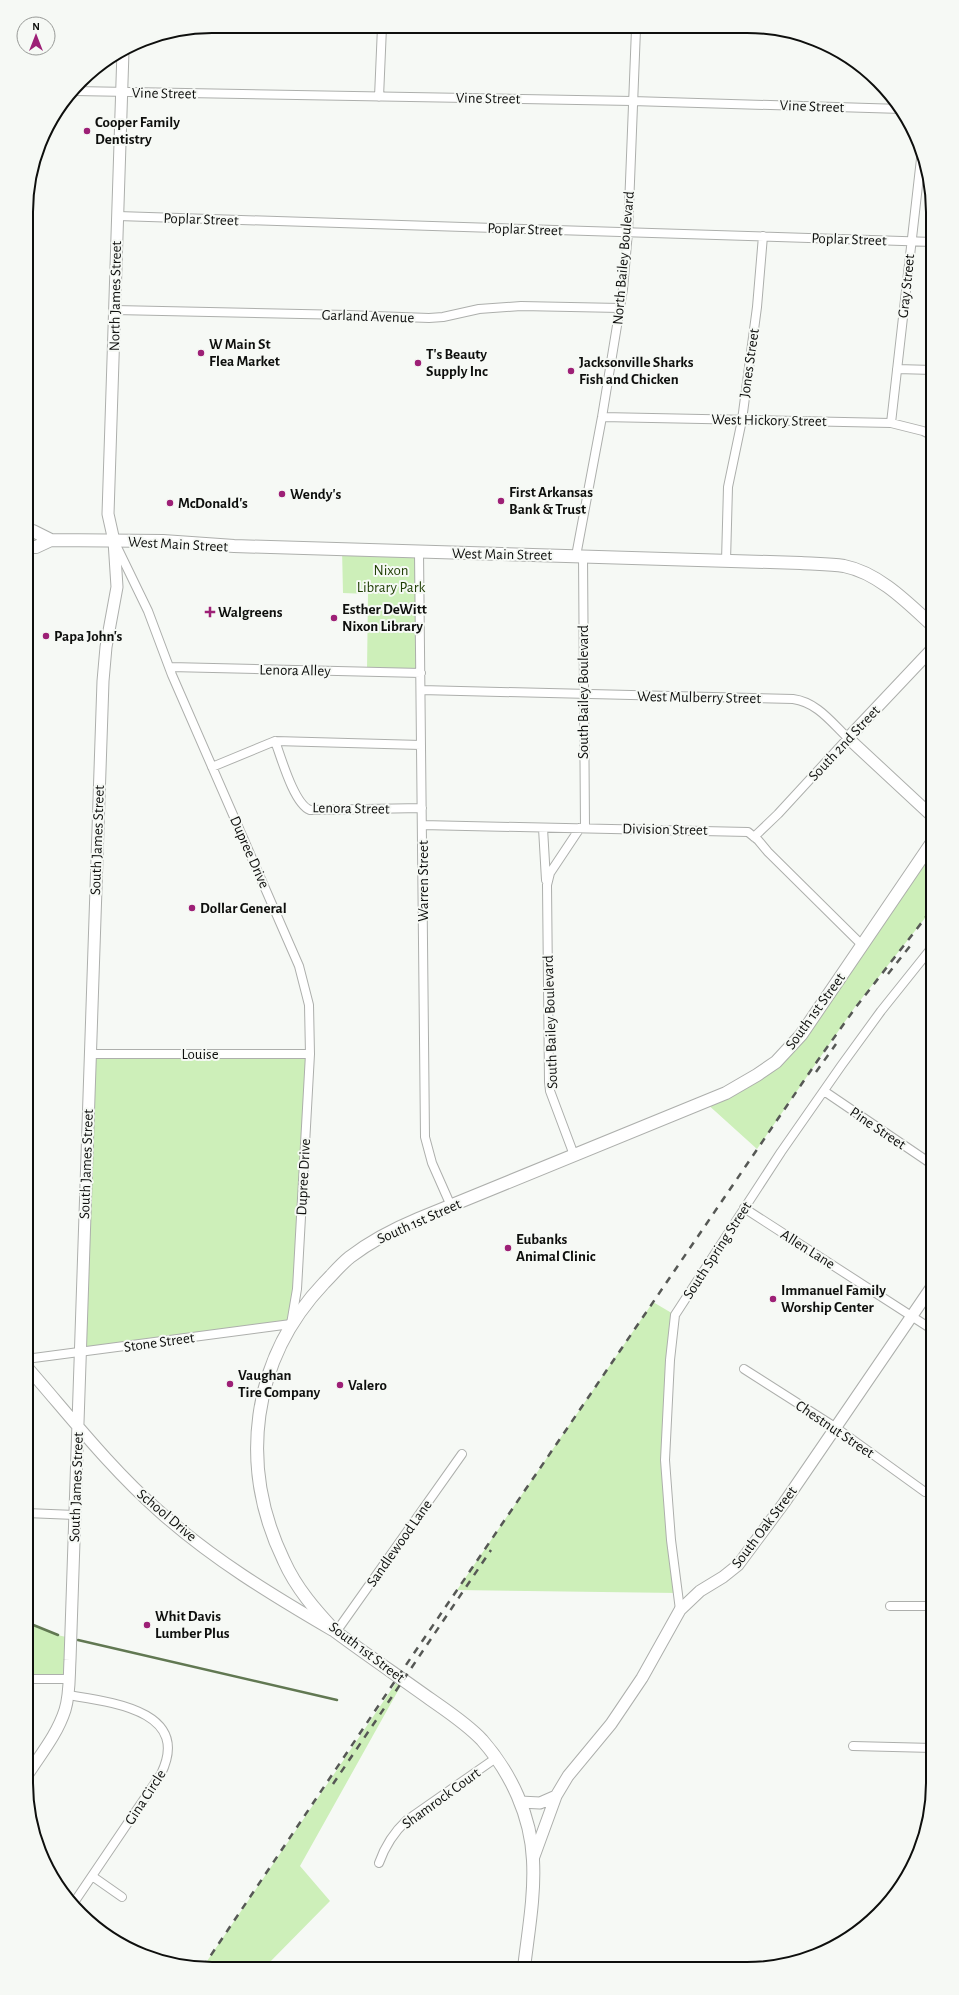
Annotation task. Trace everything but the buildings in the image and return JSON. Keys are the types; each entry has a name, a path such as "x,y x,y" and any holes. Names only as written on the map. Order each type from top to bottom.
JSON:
{"main road":[{"name":"West Main Street","path":"33,531 51,540 801,563 843,566 856,569 872,577 896,593 926,620"},
{"name":"West Main Street","path":"33,547 51,540"},
{"name":"South 1st Street","path":"525,1962 532,1903 533,1859 528,1828 520,1802 496,1758 481,1739 460,1721 336,1632 306,1596 284,1562 266,1515 261,1490 257,1448 259,1417 278,1348 291,1324 310,1298 350,1257 395,1229 719,1096 743,1084 776,1062 801,1035 926,851"}],"street":[{"path":"379,98 382,33"},
{"name":"North Bailey Boulevard","path":"580,556 620,308 628,232 636,33"},
{"name":"North James Street","path":"114,541 108,514 123,57"},
{"name":"Vine Street","path":"80,91 379,98 426,97 632,101 893,109"},
{"name":"Gray Street","path":"891,423 920,166"},
{"name":"Poplar Street","path":"118,216 926,242"},
{"name":"Jones Street","path":"726,561 728,487 742,420 756,308 763,236"},
{"name":"Garland Avenue","path":"115,310 429,318 443,317 480,309 514,307 620,308"},
{"path":"897,369 926,370"},
{"name":"West Hickory Street","path":"602,417 891,423 911,427 926,433"},
{"name":"Dupree Drive","path":"114,541 148,611 212,767 299,966 309,1005 310,1054 297,1289 291,1324"},
{"name":"South James Street","path":"33,1767 51,1740 65,1710 68,1695 102,681 106,647 117,587 114,541"},
{"name":"Warren Street","path":"419,552 425,1137 432,1163 451,1206"},
{"name":"South Bailey Boulevard","path":"546,885 550,873 582,828 583,694 580,556"},
{"name":"South 2nd Street","path":"754,836 778,814 926,655"},
{"name":"Lenora Alley","path":"170,667 421,673"},
{"name":"West Mulberry Street","path":"421,690 800,700 814,706 926,810"},
{"path":"212,767 275,741 421,745"},
{"name":"Lenora Street","path":"275,741 295,791 306,808 310,810 422,808"},
{"name":"Division Street","path":"422,824 748,832 754,836 862,945"},
{"name":"South Bailey Boulevard","path":"543,828 546,885 549,1082 550,1091 574,1155"},
{"name":"South Spring Street","path":"680,1610 671,1540 666,1460 669,1366 675,1315 744,1208 824,1091 881,1011 926,955"},
{"name":"Louise","path":"90,1054 310,1054"},
{"name":"Pine Street","path":"824,1091 926,1160"},
{"name":"Allen Lane","path":"744,1208 926,1325"},
{"name":"South Oak Street","path":"533,1859 556,1796 568,1776 610,1724 645,1675 680,1610 700,1591 723,1577 738,1565 784,1503 926,1295"},
{"name":"Stone Street","path":"33,1358 291,1324"},
{"name":"Chestnut Street","path":"744,1369 835,1427 925,1492"},
{"name":"School Drive","path":"33,1374 136,1490 168,1519 252,1581 336,1632"},
{"name":"Sandlewood Lane","path":"336,1632 462,1454"},
{"path":"33,1513 75,1515"},
{"path":"890,1606 926,1606"},
{"path":"33,1679 69,1679"},
{"name":"Gina Circle","path":"68,1695 115,1703 143,1713 159,1726 167,1740 167,1760 161,1774 76,1900"},
{"path":"853,1746 926,1748"},
{"name":"Shamrock Court","path":"379,1863 389,1840 407,1820 496,1758"},
{"path":"520,1802 540,1803 556,1796"},
{"path":"92,1876 122,1897"}],"green space":[{"name":"Nixon Library Park","path":"342,549 419,552 421,671 367,670 368,594 343,593"},
{"path":"926,851 926,917 855,1007 757,1149 705,1102 776,1062"},
{"path":"90,1054 310,1054 291,1324 79,1352"},
{"path":"653,1302 675,1315 665,1460 677,1593 457,1590"},
{"path":"33,1625 57,1635 71,1638 69,1679 33,1679"},
{"path":"400,1677 404,1680 300,1866 330,1901 270,1962 206,1962"}],"waterway":[{"path":"33,1625 58,1635"},
{"path":"78,1640 337,1700"}],"railway":[{"path":"206,1962 391,1687 818,1060 856,1007 926,917"},
{"path":"888,974 914,941"},
{"path":"816,1072 836,1044"},
{"path":"333,1784 491,1550"}],"place":[{"name":"Cooper Family Dentistry","path":"87,131"},
{"name":"W Main St Flea Market","path":"201,353"},
{"name":"T's Beauty Supply Inc","path":"418,363"},
{"name":"Jacksonville Sharks Fish and Chicken","path":"571,371"},
{"name":"Wendy's","path":"282,494"},
{"name":"First Arkansas Bank & Trust","path":"501,501"},
{"name":"McDonald's","path":"170,503"},
{"name":"Walgreens","path":"210,612"},
{"name":"Esther DeWitt Nixon Library","path":"334,618"},
{"name":"Papa John's","path":"46,636"},
{"name":"Dollar General","path":"192,908"},
{"name":"Eubanks Animal Clinic","path":"508,1248"},
{"name":"Immanuel Family Worship Center","path":"773,1299"},
{"name":"Vaughan Tire Company","path":"230,1384"},
{"name":"Valero","path":"340,1385"},
{"name":"Whit Davis Lumber Plus","path":"147,1625"}]}
